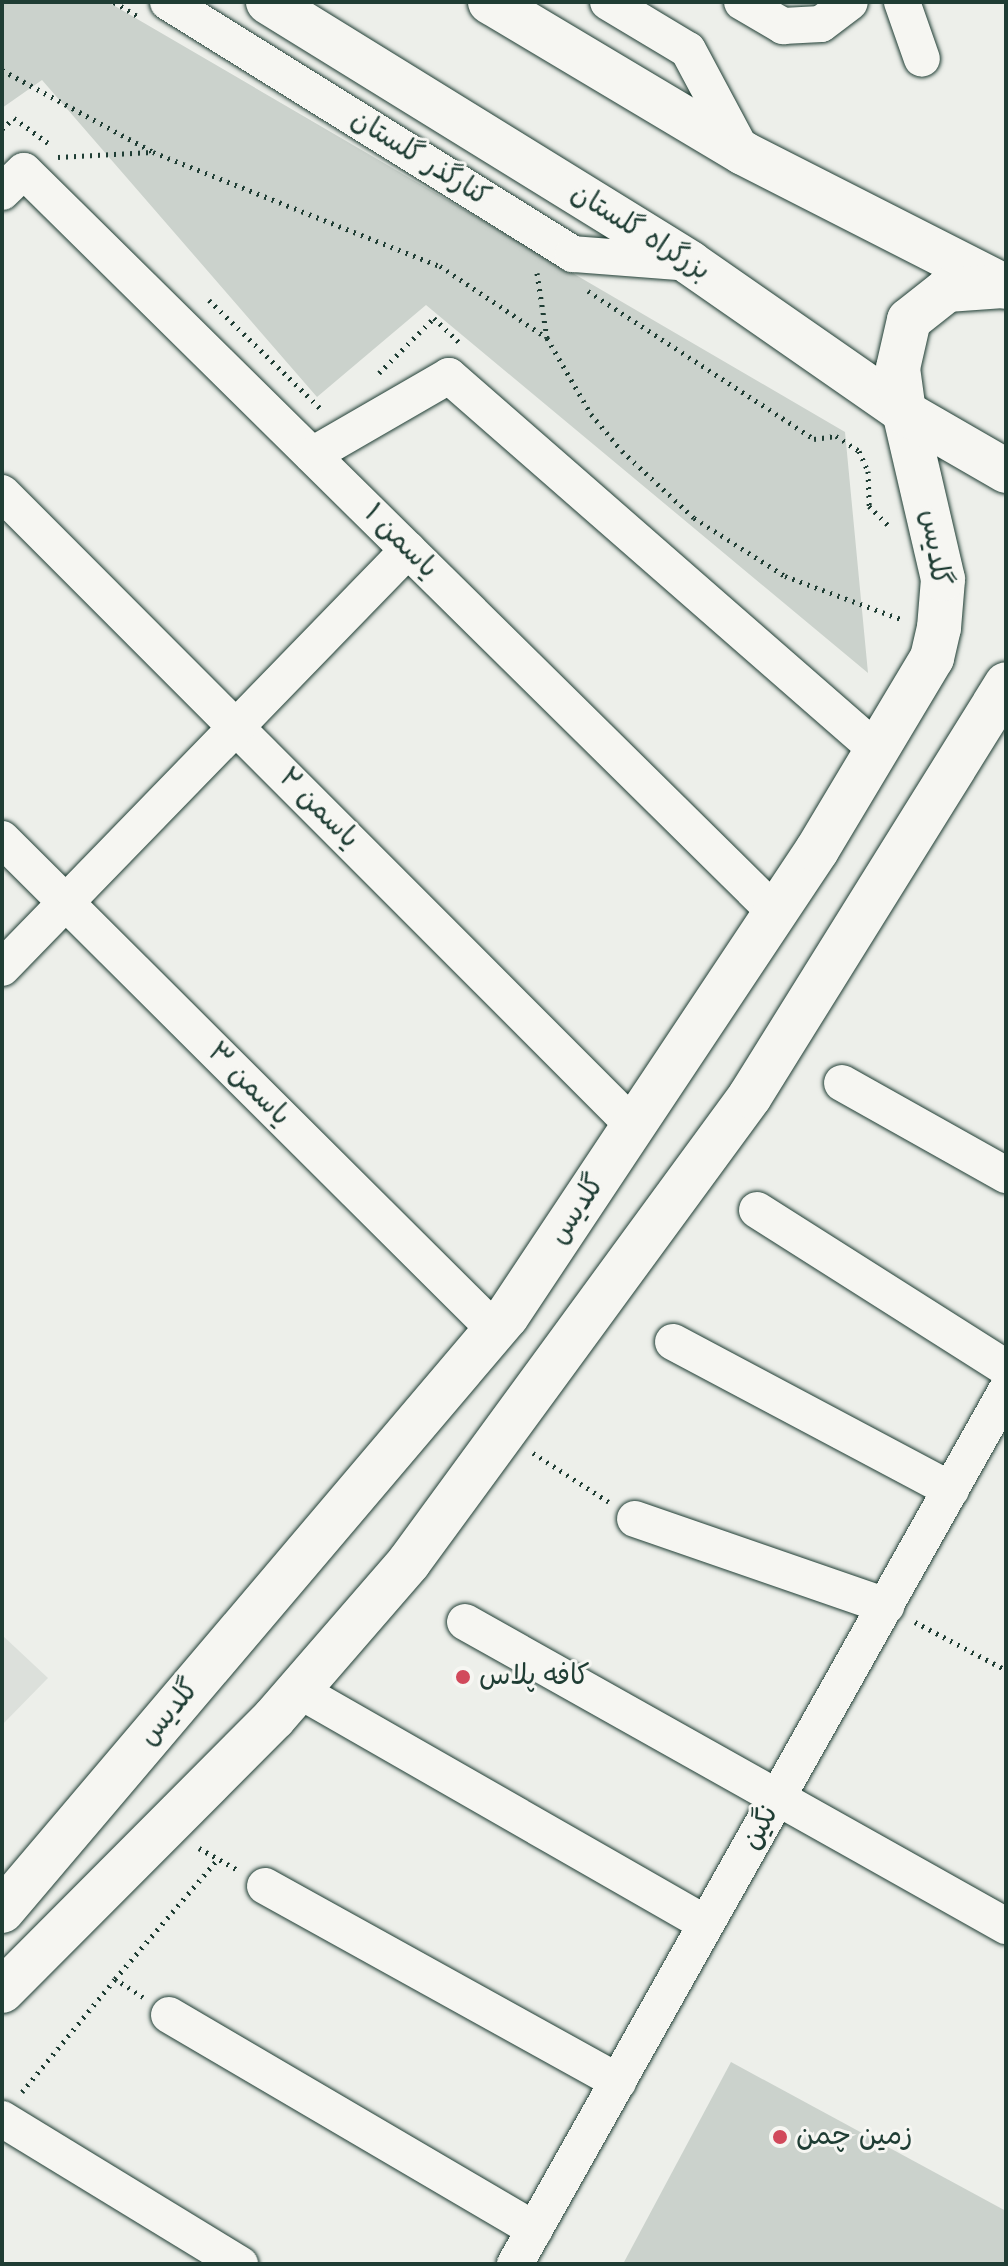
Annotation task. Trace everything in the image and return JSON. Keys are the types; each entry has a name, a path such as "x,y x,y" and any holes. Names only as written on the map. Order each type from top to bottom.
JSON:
{"main road":[{"name":"بزرگراه گلستان","path":"268,2 690,263 904,412 1006,471"},
{"path":"490,2 743,153 1005,286"},
{"name":"گلدیس","path":"2,1911 495,1330 776,913 877,750 932,658 943,579 904,412 898,368 909,320 947,290 1005,286"},
{"path":"2,1991 168,1829 298,1690 409,1562 750,1096 1006,684"}],"street":[{"name":"کنارگذر گلستان","path":"168,2 573,254 690,263"},
{"path":"608,2 688,50 743,153"},
{"path":"742,2 783,26 821,24 850,2"},
{"path":"902,2 922,59"},
{"name":"یاسمن ۱","path":"13,182 312,455 776,913"},
{"path":"312,455 449,376 877,750"},
{"name":"یاسمن ۲","path":"2,493 634,1126"},
{"path":"2,968 408,550"},
{"name":"یاسمن ۳","path":"2,839 495,1330"},
{"path":"842,1083 1006,1175"},
{"path":"757,1210 1006,1368"},
{"path":"673,1342 951,1490"},
{"name":"نگین","path":"515,2264 1006,1391"},
{"path":"635,1519 886,1606"},
{"path":"465,1622 776,1800 1006,1926"},
{"path":"298,1690 706,1924"},
{"path":"265,1886 618,2082"},
{"path":"169,2015 535,2230"},
{"path":"7,2112 240,2264"}],"path":[{"path":"2,70 153,152 440,266 547,338"},
{"path":"13,182 61,156 153,152"},
{"path":"536,257 547,338 591,414 622,451 694,518 785,576 909,621"},
{"path":"576,283 814,439 836,436 859,451 868,471 869,506 898,535"},
{"path":"902,634 912,606"},
{"path":"502,1433 635,1519"},
{"path":"886,1606 1006,1670"},
{"path":"168,1829 265,1886"},
{"path":"7,2112 218,1859"},
{"path":"115,1979 169,2015"}],"shaded area":[{"path":"2,2 108,2 845,432 868,673 426,305 317,397 42,80 2,108"},
{"path":"2,1635 48,1678 2,1725"},
{"name":"زمین چمن","path":"731,2062 1006,2211 1006,2264 623,2264"}],"place":[{"name":"کافه پلاس","path":"463,1677"},
{"name":"زمین چمن","path":"780,2137"}]}
